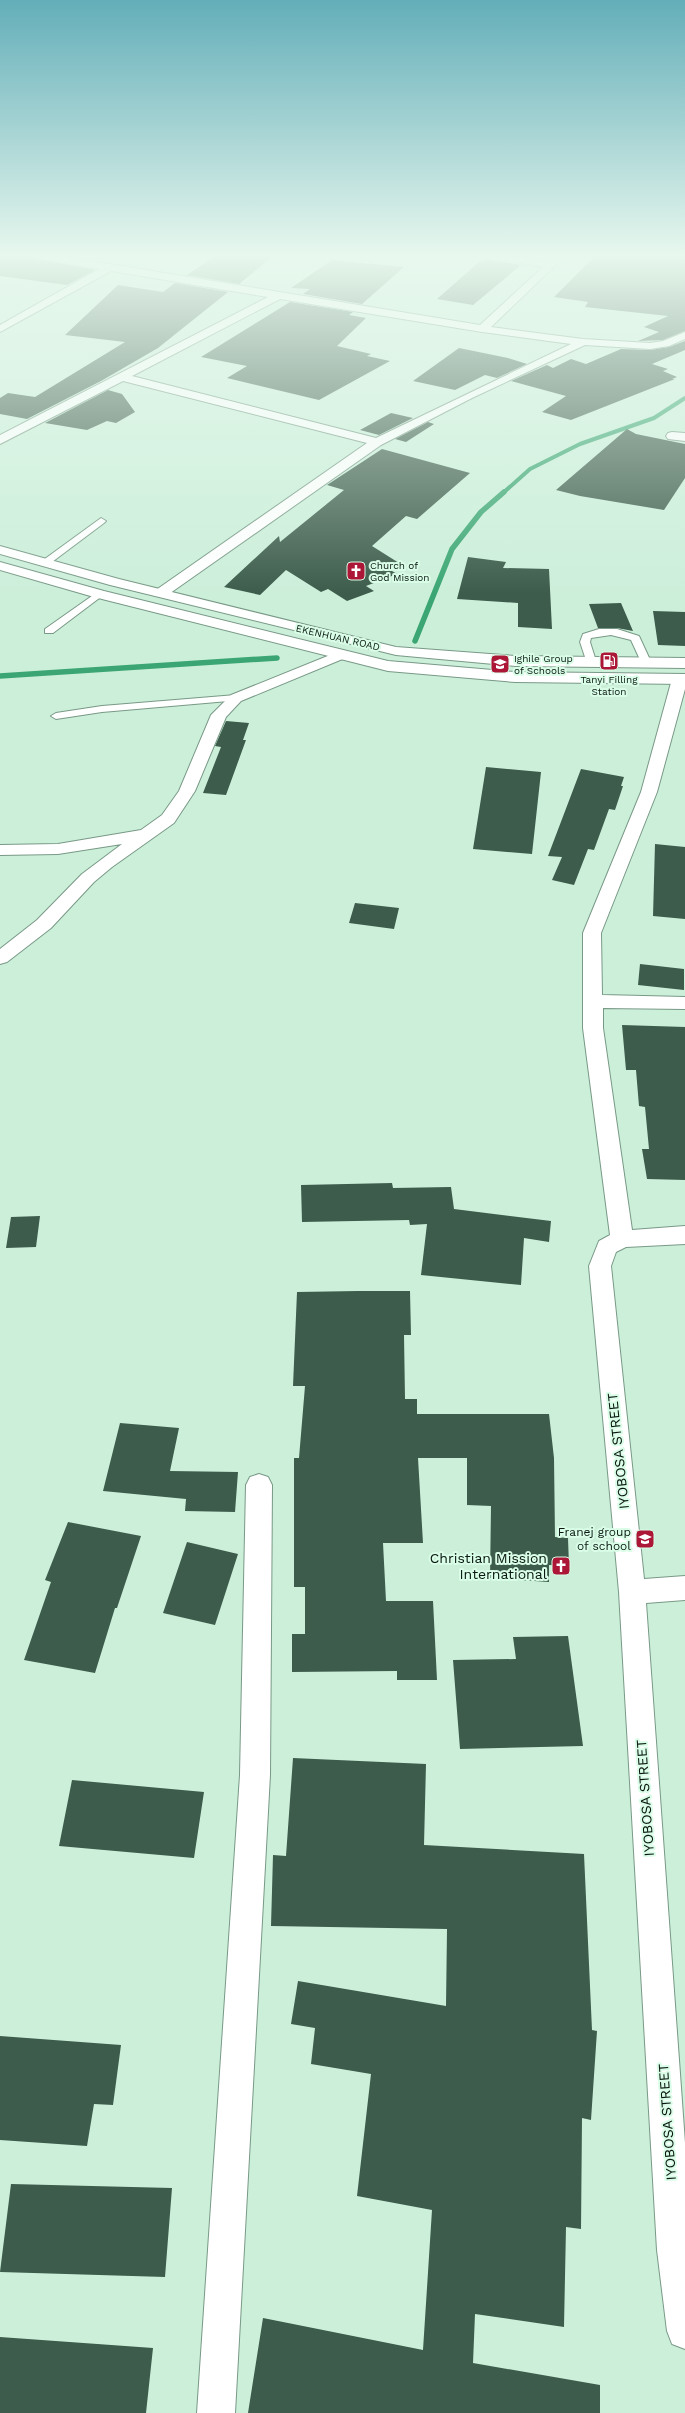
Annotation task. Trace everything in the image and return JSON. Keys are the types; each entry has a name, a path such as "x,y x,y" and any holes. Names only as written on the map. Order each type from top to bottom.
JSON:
{"street":[{"path":"0,440 138,369"},
{"path":"161,593 377,442 526,369"},
{"path":"122,377 377,442"},
{"path":"7,422 28,426"},
{"path":"672,436 685,437"},
{"name":"EKENHUAN ROAD","path":"0,550 161,593 396,651 516,661 646,662 683,673"},
{"name":"EKENHUAN ROAD","path":"0,566 99,594 388,666 515,677 683,673"},
{"path":"0,958 44,924 88,878 106,863 151,833 168,819 187,791 219,716 236,698 340,655"},
{"path":"683,673 648,792 592,933 592,1001 593,1028 622,1239 685,1235"},
{"path":"0,850 58,849 151,833"},
{"path":"592,1001 685,1003"},
{"name":"IYOBOSA STREET","path":"622,1239 607,1247 600,1266 632,1592 685,2331"},
{"path":"216,2413 255,1775 259,1485"},
{"path":"632,1592 685,1588"}],"lane":[{"path":"45,563 101,521"},
{"path":"48,631 99,594"},
{"path":"591,662 585,642 587,636 594,633 617,632 635,638 646,662"},
{"path":"56,716 102,709 236,698"}],"building":[{"path":"81,369 122,369 27,419 0,414 0,398 8,393 35,397"},
{"path":"243,369 376,369 319,400 227,378"},
{"path":"430,369 517,369 497,378 485,375 455,390 413,381"},
{"path":"539,369 667,369 668,369 663,371 677,377 571,420 542,412 566,396 511,381"},
{"path":"108,390 122,394 135,412 116,423 107,421 87,430 45,423"},
{"path":"391,413 413,418 379,435 360,430"},
{"path":"428,422 434,424 406,442 395,439"},
{"path":"627,429 636,434 685,444 685,478 664,510 580,496 556,490"},
{"path":"382,449 470,473 417,519 406,516 372,546 399,563 387,568 397,574 366,586 374,591 347,601 328,589 321,592 286,570 260,595 224,587 279,536 280,542 344,490 327,485"},
{"path":"468,557 506,562 503,568 549,569 552,629 518,627 518,603 457,599"},
{"path":"621,603 633,631 617,628 598,628 589,604"},
{"path":"653,611 685,612 685,646 658,645"},
{"path":"226,721 249,723 243,740 246,740 226,795 203,793 221,747 215,746"},
{"path":"486,767 541,772 532,854 473,849"},
{"path":"581,769 624,777 621,786 623,786 615,810 609,809 594,850 588,849 574,885 552,880 562,857 548,856"},
{"path":"655,844 685,847 685,919 653,916"},
{"path":"355,903 399,908 394,929 349,923"},
{"path":"640,964 684,969 684,990 638,985"},
{"path":"622,1025 685,1027 685,1180 647,1179 642,1149 649,1149 645,1107 639,1106 636,1070 626,1070"},
{"path":"392,1183 393,1188 451,1187 454,1209 551,1221 549,1242 524,1238 521,1285 421,1275 427,1224 410,1225 409,1220 302,1222 301,1185"},
{"path":"40,1216 36,1247 6,1248 11,1217"},
{"path":"410,1291 411,1335 404,1335 405,1399 417,1399 417,1414 549,1414 554,1458 555,1537 568,1538 569,1566 549,1565 549,1582 490,1578 491,1506 467,1505 467,1458 418,1458 423,1543 383,1543 386,1601 433,1601 437,1680 397,1680 397,1671 292,1672 292,1634 305,1634 305,1587 294,1587 294,1458 299,1458 305,1386 293,1386 297,1292"},
{"path":"120,1423 179,1428 170,1471 238,1472 235,1512 185,1511 186,1499 103,1491"},
{"path":"68,1522 141,1536 117,1608 115,1608 95,1673 24,1660 51,1582 45,1580"},
{"path":"187,1542 238,1554 215,1625 163,1613"},
{"path":"568,1636 583,1746 460,1749 453,1660 516,1659 513,1637"},
{"path":"293,1758 426,1764 424,1845 584,1854 592,2030 597,2031 591,2120 582,2118 581,2229 566,2227 564,2327 475,2314 473,2363 600,2385 600,2413 248,2413 263,2318 423,2350 432,2210 357,2196 371,2074 311,2064 315,2028 291,2024 298,1981 446,2006 447,1929 271,1926 273,1855 286,1856"},
{"path":"72,1780 204,1792 194,1858 59,1846"},
{"path":"0,2036 121,2045 113,2105 94,2104 87,2146 0,2140"},
{"path":"11,2184 172,2188 165,2277 0,2272"},
{"path":"0,2337 153,2348 146,2413 0,2413"}],"waterway":[{"path":"503,493 530,469 580,444 654,418 685,398"},
{"path":"415,641 452,549 481,512 504,492"},
{"path":"0,676 277,658"}],"place":[{"name":"Church of God Mission","path":"356,571"},
{"name":"Tanyi Filling Station","path":"609,661"},
{"name":"Ighile Group of Schools","path":"500,664"},
{"name":"Franej group of school","path":"645,1539"},
{"name":"Christian Mission International","path":"561,1566"}]}
